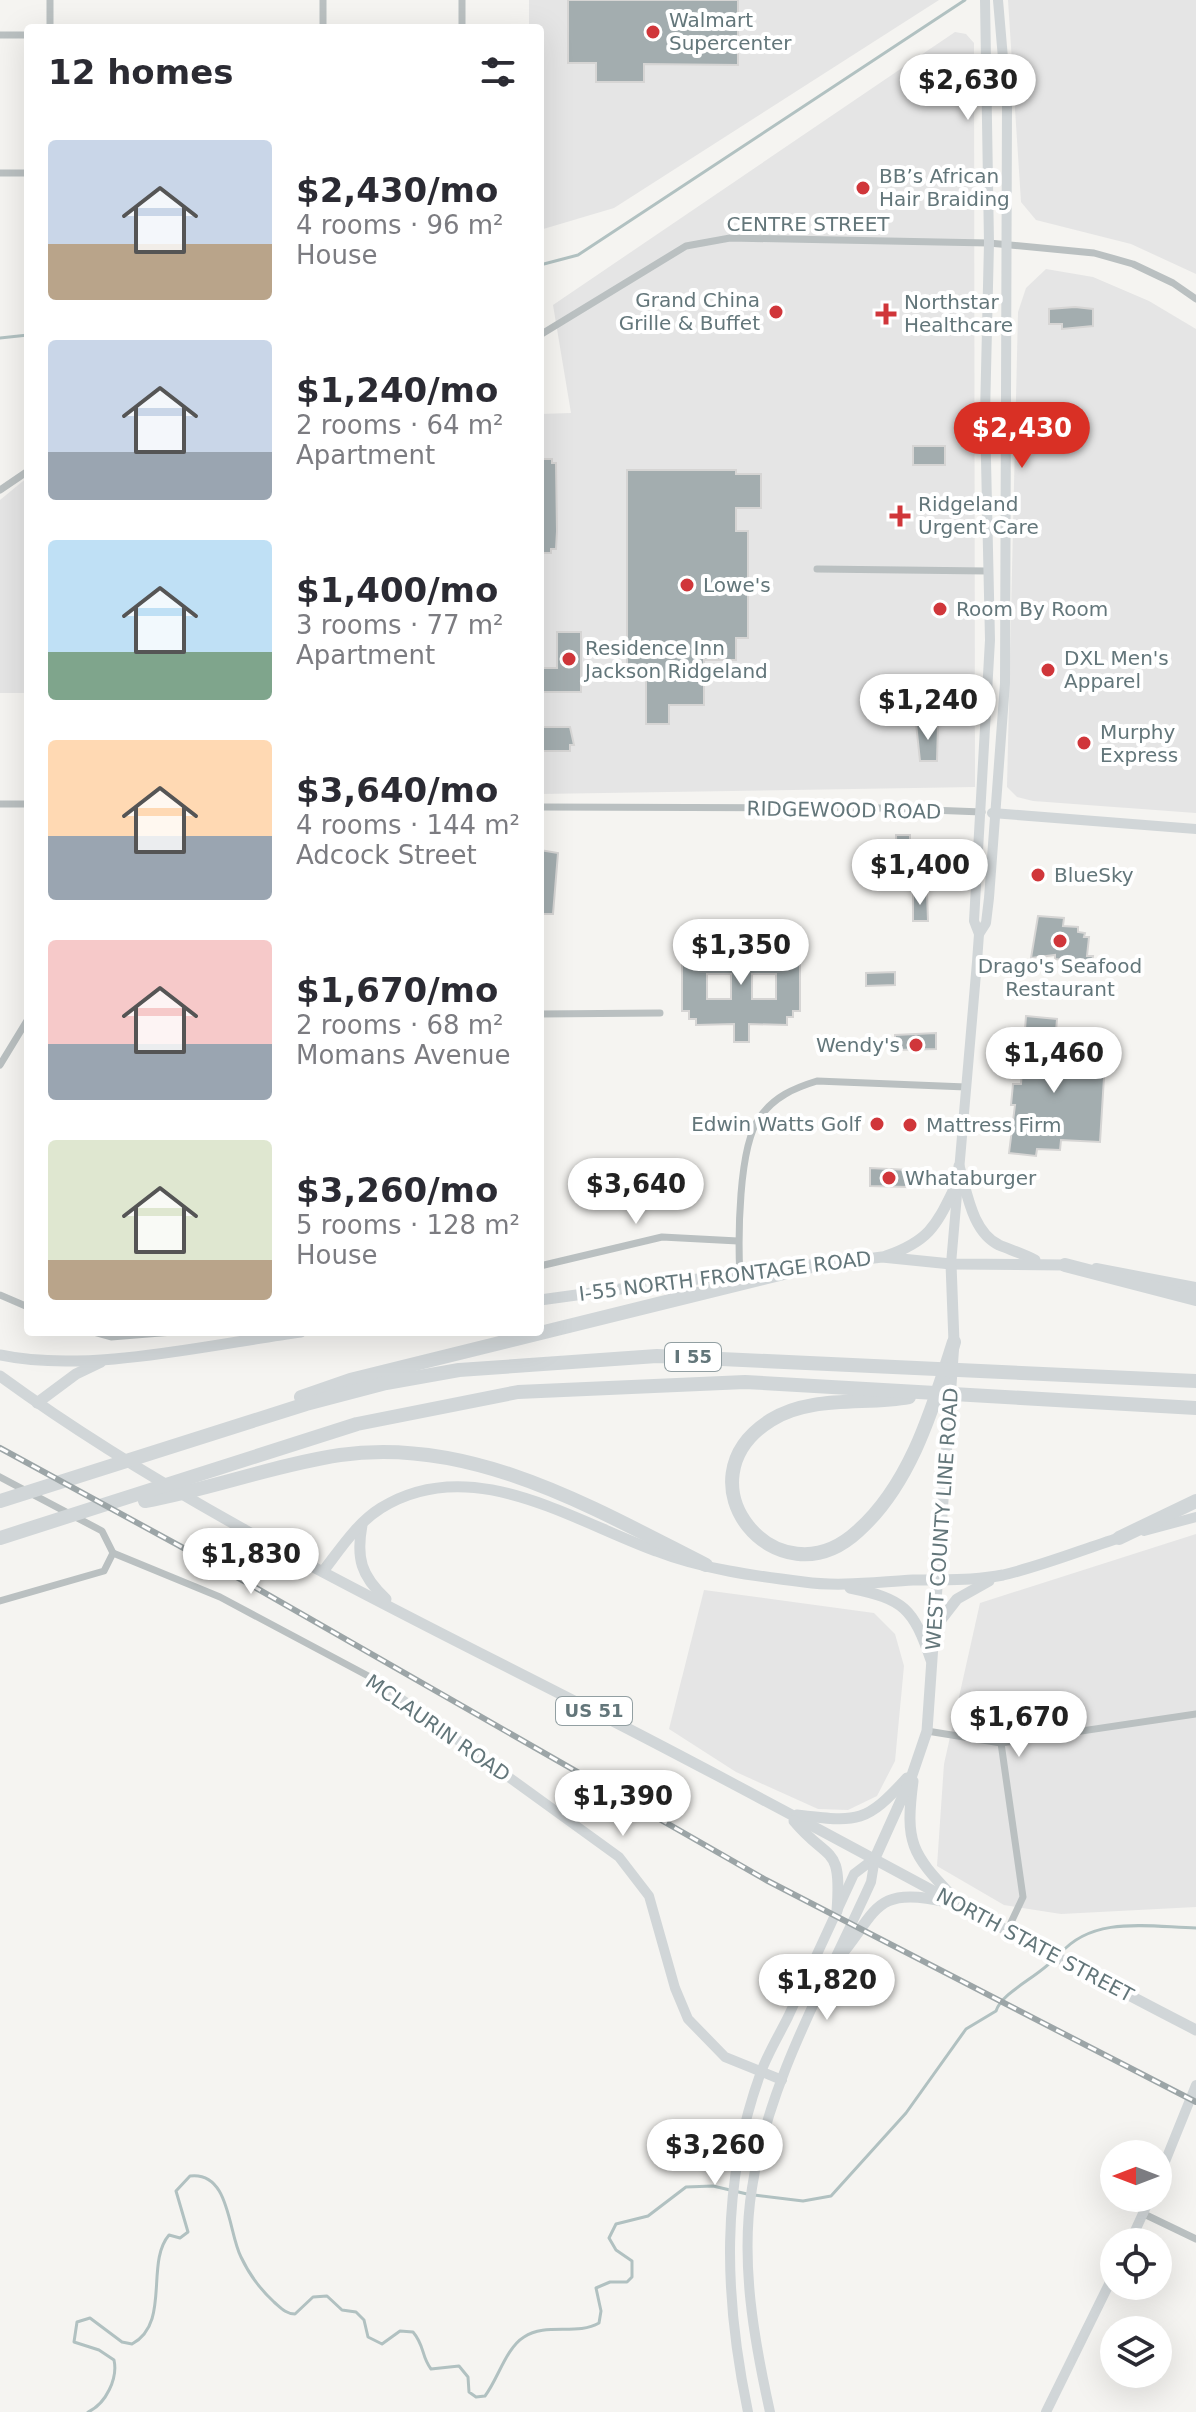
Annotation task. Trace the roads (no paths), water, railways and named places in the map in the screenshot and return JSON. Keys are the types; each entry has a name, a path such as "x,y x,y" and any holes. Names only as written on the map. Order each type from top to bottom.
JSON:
{"highway":[{"path":"544,1332 816,1265"},
{"path":"1065,1265 1196,1299"},
{"path":"203,1436 350,1380 528,1336"},
{"path":"929,1394 795,1409 772,1419 753,1435 739,1455 732,1495 739,1516 770,1547 787,1553 821,1551 857,1533 879,1508 915,1448 954,1342"},
{"name":"I 55","path":"0,1501 320,1401 430,1375 534,1363 641,1357 1196,1381"},
{"name":"I 55","path":"251,1468 357,1424 518,1392 745,1382 1196,1408"},
{"path":"0,1538 81,1512 168,1497 251,1468 343,1455 405,1452 445,1456 494,1468 565,1497 706,1565"},
{"path":"1119,1538 1196,1501"}],"main road":[{"path":"959,1166 976,1221 986,1235 997,1244 1040,1262"},
{"path":"882,1257 923,1240 934,1229 957,1183"},
{"name":"I-55 NORTH FRONTAGE ROAD","path":"544,1299 882,1257 951,1264 1040,1262 1065,1265"},
{"name":"WEST COUNTY LINE ROAD","path":"875,1858 915,1769 927,1731 954,1342 951,1264"},
{"path":"0,1355 31,1361 109,1358 271,1336"},
{"path":"37,1403 76,1374 109,1358"},
{"name":"US 51","path":"0,1376 146,1473 398,1610 875,1858"},
{"path":"324,1570 362,1525 381,1508 409,1496 450,1487 484,1488 517,1495 658,1552 706,1565 889,1596 912,1616 933,1666"},
{"path":"362,1525 359,1566 371,1585 398,1610"},
{"path":"936,1627 957,1599 1005,1574 1119,1538"},
{"path":"838,1585 1005,1574"},
{"path":"788,1814 833,1819 861,1817 885,1802 915,1769"},
{"path":"915,1769 910,1813 916,1855 962,1906"},
{"path":"788,1814 833,1859 839,1881 837,1911"},
{"name":"NORTH STATE STREET","path":"875,1858 1075,1968 1196,2030"},
{"path":"836,1961 851,1944 867,1915 890,1900 919,1896 962,1906"}],"street":[{"path":"50,0 50,24"},
{"path":"323,0 323,24"},
{"path":"462,0 462,24"},
{"path":"951,1264 979,934 974,921 990,640 985,415 989,243 985,0"},
{"path":"979,934 986,923 1005,683 1007,105 998,0"},
{"path":"0,35 24,35"},
{"path":"0,173 24,173"},
{"name":"CENTRE STREET","path":"544,333 664,258 686,246 709,240 989,243 1053,247 1111,258 1173,283 1196,299"},
{"path":"0,490 24,474"},
{"path":"817,569 987,571"},
{"path":"0,804 24,804"},
{"name":"RIDGEWOOD ROAD","path":"544,807 879,808 982,812 1196,829"},
{"path":"544,1014 660,1013"},
{"path":"0,1065 24,1026"},
{"path":"740,1277 738,1241 751,1133 758,1118 785,1093 817,1081 966,1087"},
{"path":"544,1265 662,1237 738,1241"},
{"name":"I-55 NORTH FRONTAGE ROAD","path":"1065,1265 1121,1270 1196,1287"},
{"path":"0,1295 24,1305"},
{"path":"0,1477 102,1531 113,1553 104,1571 0,1601"},
{"path":"1119,1538 1196,1517"},
{"name":"MCLAURIN ROAD","path":"113,1553 220,1597 372,1678 619,1857 649,1896 675,1988 688,2019 725,2057 782,2080"},
{"path":"927,1731 1001,1743 1196,1714"},
{"path":"1001,1743 1023,1897 1007,1931"},
{"name":"WEST COUNTY LINE ROAD","path":"748,2412 728,2280 729,2232 740,2148 761,2072 854,1874 875,1858"},
{"name":"WEST COUNTY LINE ROAD","path":"770,2412 762,2379 750,2289 751,2191 782,2080 871,1882 875,1858"},
{"path":"1172,2144 1196,2085"},
{"path":"1137,2228 1144,2214 1196,2239"},
{"path":"1046,2412 1101,2300"},
{"path":"743,2385 762,2379"}],"waterway":[{"path":"544,264 578,255 965,0"},
{"path":"0,338 24,335"},
{"path":"1060,1954 1073,1942 1105,1928 1196,1928"},
{"path":"754,2195 803,2201 831,2196 906,2113 966,2029 996,2011 1005,1997 1054,1959"},
{"path":"88,2412 100,2403 109,2390 115,2367 114,2360 99,2350 74,2342 77,2322 90,2318 122,2342 132,2344 144,2334 155,2308 162,2247 169,2235 180,2238 188,2232 176,2191 190,2176 203,2177 213,2183 220,2193 244,2263 260,2287 281,2308 295,2314 313,2297 327,2296 342,2310 356,2312 364,2320 368,2337 382,2344 400,2331 413,2332 431,2369 459,2366 468,2377 469,2392 476,2397 485,2396 512,2348 524,2337 542,2330 581,2329 599,2323 601,2311 596,2288 610,2282 627,2282 632,2277 632,2261 616,2250 609,2238 616,2224 648,2216 686,2187 713,2186 747,2194"}],"railway":[{"path":"0,1448 244,1581 766,1880 1196,2102"}],"place":[{"name":"Walmart Supercenter","path":"653,32"},
{"name":"BB’s African Hair Braiding","path":"863,188"},
{"name":"Grand China Grille & Buffet","path":"776,312"},
{"name":"Northstar Healthcare","path":"886,314"},
{"name":"Ridgeland Urgent Care","path":"900,516"},
{"name":"Lowe's","path":"687,585"},
{"name":"Room By Room","path":"940,609"},
{"name":"Residence Inn Jackson Ridgeland","path":"569,659"},
{"name":"DXL Men's Apparel","path":"1048,670"},
{"name":"Murphy Express","path":"1084,743"},
{"name":"BlueSky","path":"1038,875"},
{"name":"Drago's Seafood Restaurant","path":"1060,941"},
{"name":"Wendy's","path":"916,1045"},
{"name":"Edwin Watts Golf","path":"877,1124"},
{"name":"Mattress Firm","path":"910,1125"},
{"name":"Whataburger","path":"889,1178"}]}
